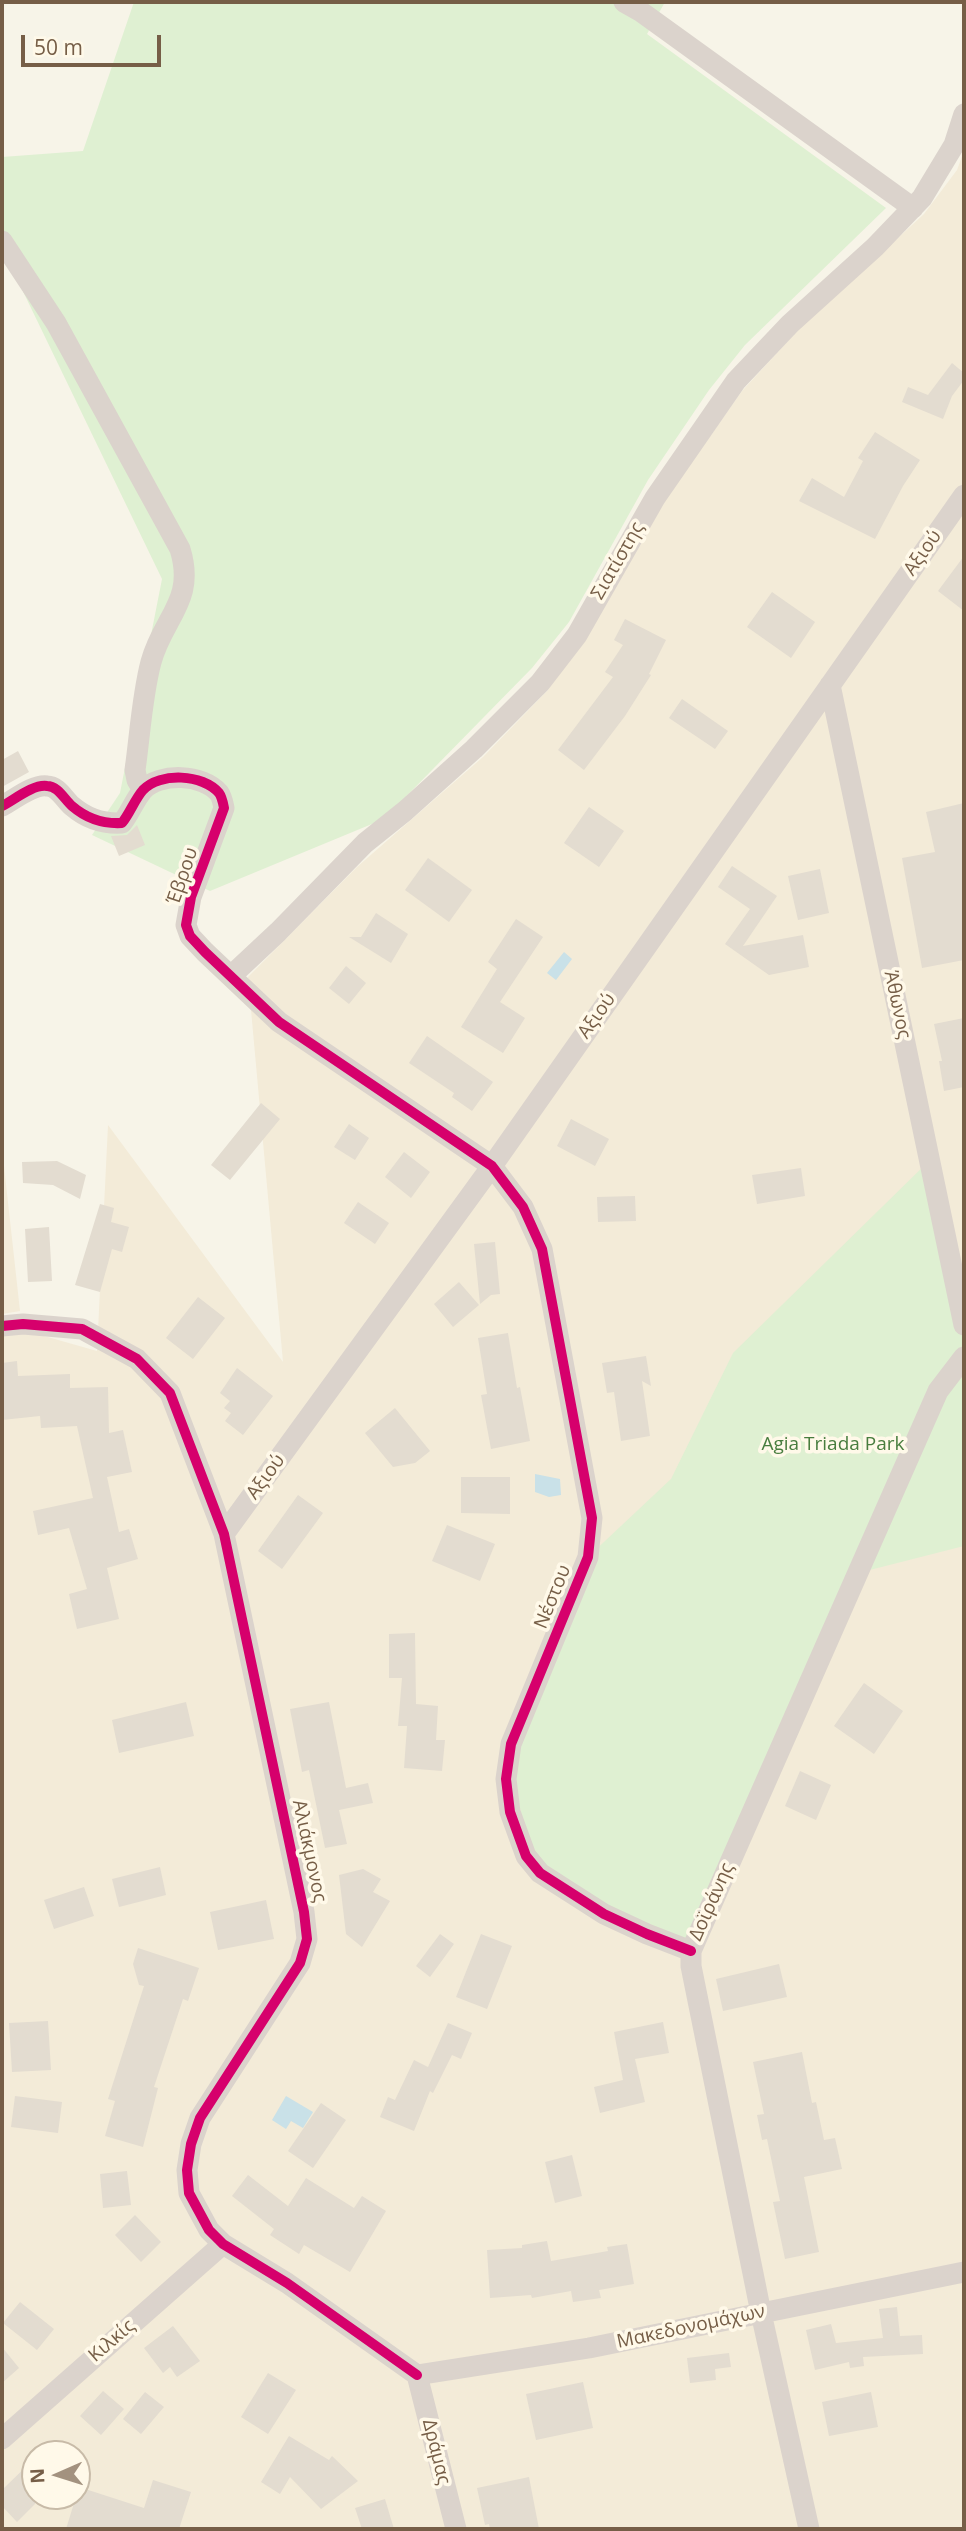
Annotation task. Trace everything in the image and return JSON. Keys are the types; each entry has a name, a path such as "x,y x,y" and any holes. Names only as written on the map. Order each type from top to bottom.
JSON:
{"street":[{"path":"624,2 913,208"},
{"name":"Σιατίστης","path":"231,976 365,843 405,811 474,748 540,683 576,635 655,498 736,382 790,324 874,247 922,198 949,154 964,114"},
{"path":"2,241 56,323 174,537 184,562 185,586 150,665 135,770 143,790 122,823 103,824 74,808 56,789 47,785 37,787 2,806"},
{"name":"Αξιού","path":"224,1534 492,1166 964,495"},
{"name":"Άθωνος","path":"830,685 964,1325"},
{"name":"Έβρου","path":"143,790 160,780 182,777 208,784 220,794 225,808 191,897 186,925 190,936 279,1022 492,1166"},
{"name":"Νέστου","path":"492,1166 523,1207 542,1249 592,1518 588,1557 511,1744 506,1779 512,1820 526,1856 551,1882 624,1924 691,1951"},
{"name":"Αλιάκμονος","path":"2,1326 23,1324 82,1329 137,1359 170,1393 224,1534 304,1912 307,1939 300,1963 200,2118 191,2144 187,2171 189,2193 209,2230 223,2244 287,2283 417,2375"},
{"name":"Δοϊράνης","path":"809,2529 761,2313 691,1966 691,1951 938,1391 964,1357"},
{"name":"Κιλκίς","path":"2,2439 223,2244"},
{"name":"Μακεδονομάχων","path":"417,2375 589,2348 964,2272"},
{"name":"Δράμας","path":"417,2375 456,2529"}],"shaded area":[{"path":"964,151 964,2529 2,2529 2,1334 23,1330 97,1351 108,1125 283,1362 248,977 357,867 483,757 548,690 665,500 742,391 798,330 924,214 957,170"},
{"path":"4,1166 20,1311 2,1314 2,1167"}],"green space":[{"path":"134,2 665,2 647,34 886,208 745,345 709,390 648,480 569,622 532,668 384,819 210,891 92,835 120,793 162,579 2,248 2,157 83,151"},
{"name":"Agia Triada Park","path":"930,1160 964,1325 964,1546 858,1573 691,1951 533,1866 508,1755 588,1557 671,1479 733,1353"}],"water":[{"path":"564,952 572,959 556,980 547,973"},
{"path":"535,1474 560,1479 561,1495 549,1497 535,1492"},
{"path":"286,2096 313,2112 303,2128 291,2121 286,2129 272,2120"}],"building":[{"path":"952,363 964,373 964,380 952,396 943,419 902,402 908,387 928,395"},
{"path":"875,432 920,460 875,539 799,501 812,478 844,497 863,461 858,458"},
{"path":"964,556 964,611 938,591"},
{"path":"772,592 815,622 791,658 747,627"},
{"path":"625,619 666,640 649,674 651,675 625,716 584,770 558,750 613,677 605,672 623,645 614,640"},
{"path":"682,699 728,731 715,749 669,718"},
{"path":"18,751 29,772 2,787 2,760"},
{"path":"964,803 964,960 922,968 902,858 935,852 926,812"},
{"path":"589,807 624,831 599,867 564,843"},
{"path":"137,825 145,845 119,856 111,836 127,835"},
{"path":"428,858 472,890 449,922 405,890"},
{"path":"732,866 777,896 743,946 803,935 809,967 769,975 725,944 750,909 718,887"},
{"path":"820,869 829,913 798,920 788,876"},
{"path":"376,913 408,934 391,963 349,937 361,937"},
{"path":"516,919 543,937 500,1002 525,1018 503,1053 461,1027 497,969 488,962"},
{"path":"346,966 366,983 349,1004 329,988"},
{"path":"964,1018 964,1087 944,1091 939,1061 942,1061 934,1024"},
{"path":"427,1036 493,1082 472,1111 452,1097 454,1093 409,1063"},
{"path":"261,1103 280,1119 230,1180 211,1165"},
{"path":"571,1119 609,1139 595,1166 557,1146"},
{"path":"349,1124 369,1138 355,1160 334,1147"},
{"path":"404,1152 430,1172 411,1198 385,1177"},
{"path":"57,1161 86,1175 80,1199 53,1185 23,1183 22,1162"},
{"path":"801,1168 805,1196 757,1204 752,1175"},
{"path":"635,1196 636,1221 598,1222 597,1197"},
{"path":"358,1202 389,1223 375,1244 344,1223"},
{"path":"100,1204 114,1208 111,1222 129,1227 122,1252 112,1249 100,1292 75,1285"},
{"path":"49,1227 52,1281 28,1282 25,1229"},
{"path":"495,1242 500,1294 491,1295 480,1304 474,1244"},
{"path":"459,1282 479,1305 453,1327 434,1304"},
{"path":"198,1297 225,1318 193,1359 166,1338"},
{"path":"508,1333 517,1388 520,1387 530,1441 491,1449 481,1395 487,1394 478,1338"},
{"path":"646,1356 651,1386 642,1381 650,1436 621,1441 614,1392 607,1393 602,1363"},
{"path":"17,1361 18,1376 70,1374 70,1388 108,1387 109,1433 123,1430 132,1472 107,1477 119,1532 129,1529 138,1559 107,1568 119,1619 77,1629 69,1594 87,1589 69,1528 38,1535 33,1511 93,1498 77,1426 41,1428 40,1416 2,1420 2,1363"},
{"path":"237,1368 273,1396 243,1435 225,1421 231,1413 224,1408 230,1401 220,1393"},
{"path":"395,1408 430,1451 415,1463 393,1467 365,1433"},
{"path":"461,1477 510,1477 510,1514 461,1513"},
{"path":"298,1495 323,1513 282,1569 258,1551"},
{"path":"447,1525 495,1544 480,1581 432,1561"},
{"path":"415,1633 416,1704 438,1706 436,1740 445,1740 442,1771 404,1768 407,1726 398,1726 402,1678 389,1678 389,1634"},
{"path":"864,1683 903,1711 874,1754 834,1726"},
{"path":"186,1702 194,1736 119,1753 112,1720"},
{"path":"329,1702 346,1788 368,1783 373,1803 339,1810 347,1844 325,1848 309,1770 302,1772 290,1709"},
{"path":"800,1771 831,1785 816,1820 785,1806"},
{"path":"160,1867 166,1895 119,1907 112,1879"},
{"path":"363,1869 381,1879 373,1892 390,1901 362,1947 346,1934 339,1875"},
{"path":"84,1887 94,1916 54,1929 44,1900"},
{"path":"266,1900 274,1939 218,1950 210,1912"},
{"path":"440,1934 454,1944 430,1977 416,1966"},
{"path":"481,1934 512,1946 487,2009 456,1997"},
{"path":"138,1948 199,1968 188,2001 183,1999 154,2087 158,2088 143,2147 105,2136 115,2101 108,2099 144,1986 139,1985 133,1964"},
{"path":"779,1964 787,1997 723,2011 716,1979"},
{"path":"48,2021 51,2070 12,2072 9,2023"},
{"path":"663,2022 669,2053 635,2059 645,2102 600,2113 594,2087 623,2080 614,2032"},
{"path":"448,2023 472,2033 461,2059 452,2055 433,2093 430,2091 414,2131 380,2117 388,2097 395,2100 414,2060 428,2067"},
{"path":"802,2052 812,2103 816,2102 824,2140 835,2138 842,2169 804,2177 819,2252 785,2259 773,2202 780,2201 767,2139 762,2140 757,2115 764,2114 753,2062"},
{"path":"15,2096 62,2102 58,2133 11,2127"},
{"path":"321,2103 346,2120 313,2168 288,2151"},
{"path":"572,2155 582,2196 555,2203 545,2162"},
{"path":"127,2171 131,2205 103,2208 100,2174"},
{"path":"248,2175 288,2206 306,2178 354,2208 362,2196 386,2211 350,2272 304,2245 299,2254 270,2235 274,2229 232,2196"},
{"path":"135,2215 161,2242 141,2262 115,2235"},
{"path":"547,2241 551,2261 608,2251 607,2247 627,2244 634,2284 599,2290 601,2298 573,2302 571,2291 532,2298 531,2295 490,2298 487,2250 522,2248 522,2245"},
{"path":"20,2302 54,2329 37,2350 3,2323"},
{"path":"897,2307 900,2336 922,2335 923,2354 863,2357 864,2366 850,2368 849,2362 815,2370 806,2330 831,2324 836,2343 883,2338 879,2309"},
{"path":"173,2326 200,2361 177,2377 170,2367 163,2373 144,2348"},
{"path":"2,2347 19,2368 2,2383"},
{"path":"729,2353 731,2367 715,2369 716,2380 690,2383 687,2358"},
{"path":"268,2373 296,2390 268,2434 241,2417"},
{"path":"583,2382 593,2428 536,2440 526,2394"},
{"path":"103,2391 124,2409 101,2435 80,2416"},
{"path":"145,2392 164,2407 141,2434 123,2419"},
{"path":"871,2392 878,2427 829,2436 822,2402"},
{"path":"289,2436 329,2460 332,2456 358,2481 321,2509 290,2477 280,2494 261,2482"},
{"path":"21,2472 21,2510 29,2510 17,2522 2,2506 2,2490"},
{"path":"529,2477 539,2529 490,2529 489,2524 485,2525 477,2488"},
{"path":"153,2480 191,2492 179,2529 66,2529 72,2510 91,2510 91,2491 144,2508"},
{"path":"385,2499 394,2529 362,2529 355,2508"}],"cycle path":[{"path":"2,806 30,790 47,786 58,790 72,806 90,817 109,823 122,823 137,798 150,784 181,778 203,782 212,787 220,795 224,808 191,897 186,925 190,936 279,1022 492,1166 523,1207 542,1249 592,1518 588,1557 511,1744 506,1779 510,1812 526,1856 540,1873 604,1914 691,1951"},
{"path":"2,1326 23,1324 82,1329 137,1359 170,1393 224,1534 304,1912 307,1939 300,1963 200,2118 191,2144 187,2170 189,2193 209,2230 223,2244 287,2283 417,2375"}]}
